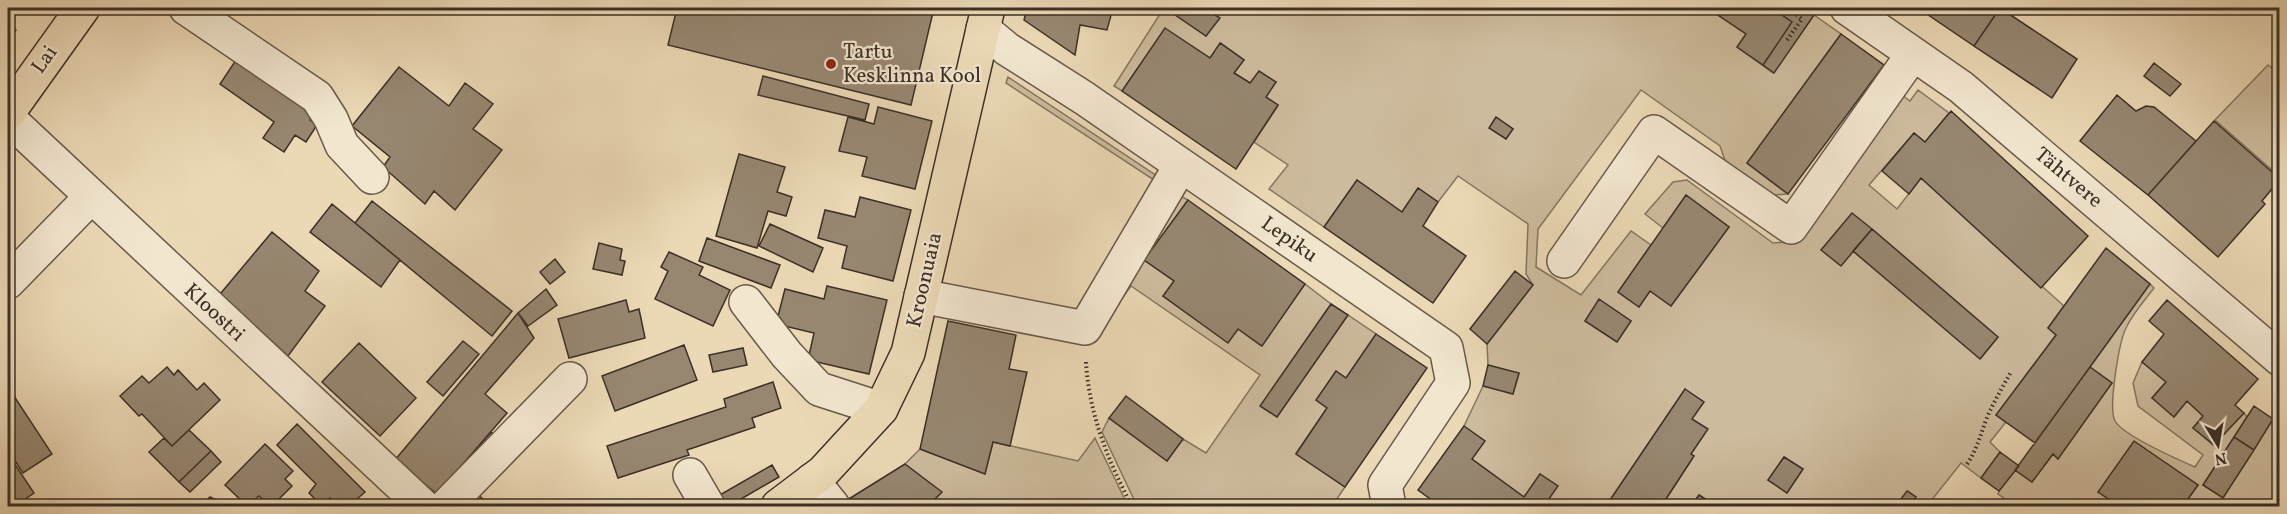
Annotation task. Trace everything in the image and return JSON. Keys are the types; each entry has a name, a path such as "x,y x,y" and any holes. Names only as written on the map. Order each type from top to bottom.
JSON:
{"main road":[{"name":"Lai","path":"8,113 83,8"},
{"name":"Kroonuaia","path":"777,507 812,480 881,409 908,353 986,18"}],"street":[{"path":"186,8 317,97 331,119 342,145 372,177"},
{"name":"Tähtvere","path":"1847,8 1961,87 2280,359"},
{"name":"Lepiku","path":"986,18 1007,49 1181,165 1446,348 1453,383 1385,485 1389,507"},
{"path":"1564,261 1654,132 1791,227 1914,54"},
{"name":"Kloostri","path":"8,118 90,198 423,507"},
{"path":"921,296 1084,328 1181,165"},
{"path":"8,282 90,198"},
{"path":"746,302 787,355 819,389 881,409"},
{"path":"446,507 570,379"},
{"path":"690,475 708,507"},
{"path":"812,480 833,507"}],"path":[{"path":"1787,40 1802,20 1788,8"},
{"path":"1084,328 1087,384 1097,430 1132,507"},
{"path":"1966,464 1981,440 1987,417 2000,390 2012,372"}],"shaded area":[{"path":"1158,8 1165,8 1206,36 1219,18 1214,14 1218,8 1707,8 1746,34 1737,47 1773,73 1814,15 1841,34 1747,163 1788,194 1757,196 1730,175 1720,146 1641,90 1538,229 1536,267 1581,295 1631,231 1651,245 1618,292 1639,307 1650,291 1671,306 1729,227 1686,195 1663,228 1645,214 1673,182 1687,180 1773,243 1787,242 1902,95 1910,101 1918,90 1949,113 1925,142 1914,133 1869,185 1897,209 1921,178 2064,306 2048,328 2056,335 1996,415 2006,422 1990,442 2000,452 1981,478 1961,463 1927,506 1908,506 1916,497 1908,491 1898,503 1903,506 1716,506 1699,495 1691,506 1665,506 1664,502 1694,456 1691,454 1692,419 1685,389 1606,506 1544,506 1557,486 1540,474 1524,497 1472,459 1464,426 1483,386 1513,393 1519,374 1488,365 1487,344 1533,285 1526,274 1528,224 1458,176 1438,202 1418,188 1402,212 1357,180 1324,227 1269,189 1288,165 1254,142 1278,106 1266,97 1276,82 1250,83 1234,73 1244,60 1221,43 1210,58 1165,29 1122,91 1114,86 1162,11","holes":["1496,117 1513,129 1506,139 1490,127","1872,229 1998,337 1981,358 1853,251","1599,300 1631,321 1617,342 1585,321","1784,457 1803,469 1787,493 1768,480"]},
{"path":"2268,65 2279,73 2279,176 2215,120"},
{"path":"1008,77 1160,178 1157,182 1006,83"},
{"path":"1175,193 1188,200 1145,260 1174,281 1163,296 1228,342 1238,329 1261,346 1305,284 1331,304 1261,406 1277,417 1348,315 1376,334 1346,378 1336,371 1317,400 1327,408 1296,453 1345,487 1332,506 1137,506 1102,432 1109,418 1167,461 1183,439 1206,453 1260,375 1131,286 1115,308"},
{"path":"2150,284 2154,288 2130,321 2121,345 2115,374 2113,414 2115,421 2140,440 2195,467 2203,455 2138,406 2133,383 2142,362 2166,382 2152,398 2174,417 2187,401 2203,416 2193,428 2213,445 2244,413 2247,417 2203,485 2223,497 2273,419 2279,424 2279,506 2183,506 2198,485 2099,492 2119,506 2015,506 1998,494 1999,491 2015,470 2032,482 2053,454 2058,458 2112,383 2090,367"},
{"path":"1095,438 1128,506 928,506 941,492 905,464 920,449 985,474 993,442 1078,461"}],"building":[{"name":"Tartu Kesklinna Kool","path":"677,8 934,8 911,105 668,45"},
{"path":"1027,8 1113,8 1107,30 1080,25 1075,55 1024,20"},
{"path":"1165,8 1204,8 1220,18 1206,36"},
{"path":"1204,8 1218,8 1214,14"},
{"path":"1719,8 1778,8 1776,11 1792,22 1763,65 1737,47 1746,34 1715,13"},
{"path":"1778,8 1804,8 1814,15 1774,73 1763,65 1792,22 1776,11"},
{"path":"1918,8 2000,8 1974,46"},
{"path":"2000,8 2077,59 2052,98 1974,46"},
{"path":"8,23 16,30 8,40"},
{"path":"1165,28 1210,58 1220,43 1244,60 1234,73 1250,83 1259,71 1276,82 1266,97 1278,105 1236,169 1122,91"},
{"path":"1841,34 1884,65 1788,194 1747,163"},
{"path":"238,57 316,110 310,120 317,125 306,142 295,135 284,152 263,138 274,122 220,84"},
{"path":"2154,63 2181,84 2170,96 2144,76"},
{"path":"399,67 449,106 465,83 493,104 473,129 502,150 455,210 434,191 425,204 383,167 390,157 352,126"},
{"path":"763,76 869,104 865,120 758,95"},
{"path":"2117,95 2136,111 2146,106 2154,107 2196,141 2148,195 2080,141"},
{"path":"878,107 932,121 915,189 862,176 867,157 839,151 848,117 874,124"},
{"path":"1951,111 2088,236 2041,288 1921,178 1909,194 1882,171 1914,133 1925,142"},
{"path":"1496,117 1513,129 1506,139 1489,128"},
{"path":"2214,121 2280,179 2262,201 2265,204 2218,257 2148,195"},
{"path":"739,154 785,167 777,192 792,197 786,216 768,211 757,248 716,236"},
{"path":"1357,180 1402,212 1418,188 1438,202 1423,226 1466,256 1433,303 1324,227"},
{"path":"1686,195 1729,227 1671,306 1650,291 1639,307 1618,292"},
{"path":"860,197 911,210 893,281 842,268 847,246 818,238 825,210 855,217"},
{"path":"1188,200 1305,284 1262,346 1238,329 1228,343 1163,296 1174,281 1144,260"},
{"path":"372,201 512,311 492,336 355,223"},
{"path":"332,204 400,260 381,287 310,232"},
{"path":"1852,213 1872,229 1841,266 1821,250"},
{"path":"770,224 823,248 813,272 759,246"},
{"path":"1872,229 1998,337 1980,359 1853,251"},
{"path":"272,232 319,271 305,291 325,306 288,356 216,299"},
{"path":"707,238 780,265 771,288 699,261"},
{"path":"599,243 622,249 620,260 625,261 622,275 593,269"},
{"path":"2106,248 2150,284 2035,443 1996,415 2056,335 2048,328"},
{"path":"669,252 703,267 699,275 730,290 713,326 655,299 668,271 661,267"},
{"path":"555,259 565,272 550,284 540,272"},
{"path":"1515,271 1533,285 1487,344 1470,329"},
{"path":"827,286 887,300 869,374 808,360 814,333 776,324 785,289 824,299"},
{"path":"546,289 557,305 528,326 518,313"},
{"path":"2280,298 2280,310 2273,304"},
{"path":"1599,299 1631,321 1617,342 1585,321"},
{"path":"626,300 629,312 639,309 645,338 569,358 558,319"},
{"path":"2167,300 2258,379 2235,405 2244,413 2214,445 2193,428 2203,416 2187,401 2174,417 2152,398 2166,382 2142,362 2164,334 2149,321"},
{"path":"1331,304 1348,315 1277,417 1260,406"},
{"path":"518,313 534,338 485,394 507,413 437,494 395,460"},
{"path":"948,321 1016,335 1009,369 1027,372 1010,446 993,442 985,474 920,449"},
{"path":"1376,334 1427,368 1345,487 1296,454 1327,408 1316,400 1336,371 1346,378"},
{"path":"463,341 479,354 443,396 427,382"},
{"path":"359,343 416,398 380,436 322,382"},
{"path":"684,345 697,380 615,411 602,376"},
{"path":"743,348 747,365 713,372 709,355"},
{"path":"1488,365 1519,373 1513,394 1483,386"},
{"path":"167,367 174,375 178,370 197,390 204,383 220,400 172,446 142,414 139,416 120,396 142,376 149,383"},
{"path":"2090,367 2112,383 2058,459 2053,454 2032,482 2015,470"},
{"path":"773,382 781,408 752,418 755,427 687,450 689,455 618,478 607,446 726,407 724,399"},
{"path":"8,387 52,454 23,473 8,450"},
{"path":"1685,389 1704,402 1692,419 1708,429 1691,454 1694,456 1664,502 1665,506 1606,506"},
{"path":"1126,396 1183,439 1167,461 1109,418"},
{"path":"2254,406 2273,419 2254,450 2234,437"},
{"path":"297,424 365,492 349,506 337,506 330,498 322,506 309,493 316,484 277,445"},
{"path":"1464,426 1485,441 1472,459 1524,497 1540,474 1558,486 1544,506 1440,506 1418,490"},
{"path":"189,430 211,451 179,482 149,452 164,438 172,446"},
{"path":"491,432 497,437 480,457 474,452"},
{"path":"2234,437 2254,450 2223,498 2203,485"},
{"path":"2134,441 2198,485 2183,506 2119,506 2098,492"},
{"path":"265,444 293,471 285,479 292,486 279,499 286,506 269,506 259,496 247,506 225,485"},
{"path":"211,451 221,462 190,492 179,482"},
{"path":"2000,452 2019,466 1999,491 1981,478"},
{"path":"8,454 34,493 15,506 8,506"},
{"path":"1784,457 1803,469 1787,493 1768,480"},
{"path":"905,464 942,492 928,506 848,506 844,502"},
{"path":"772,465 779,477 729,506 723,506 718,496"},
{"path":"1907,491 1916,497 1908,506 1903,506 1898,503"},
{"path":"475,492 491,506 462,506"},
{"path":"1699,495 1716,506 1691,506"},
{"path":"210,497 229,506 201,506"}],"place":[{"name":"Tartu Kesklinna Kool","path":"831,64"}]}
